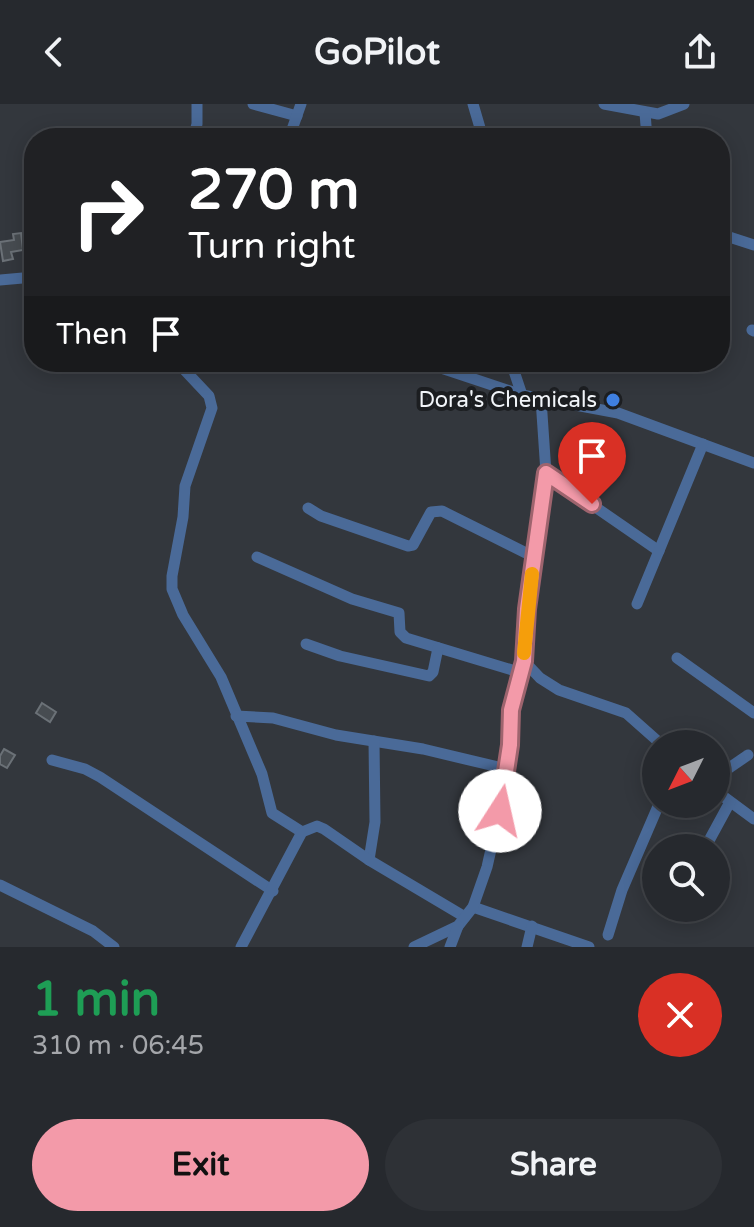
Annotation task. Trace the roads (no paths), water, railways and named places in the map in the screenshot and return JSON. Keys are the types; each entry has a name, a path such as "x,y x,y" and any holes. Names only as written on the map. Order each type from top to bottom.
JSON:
{"street":[{"path":"196,128 197,104"},
{"path":"253,104 299,110"},
{"path":"473,104 480,128"},
{"path":"604,104 658,114 680,105"},
{"path":"645,113 646,128"},
{"path":"730,237 754,245"},
{"path":"0,280 24,278"},
{"path":"186,372 209,396 212,408 185,486 172,589 183,615 221,677 262,774 272,813 302,832"},
{"path":"453,372 522,395 618,413 754,463"},
{"path":"514,372 522,395"},
{"path":"450,947 487,867 507,769 511,710 523,667 527,609 546,473 541,399"},
{"path":"637,604 703,444"},
{"path":"546,473 659,551"},
{"path":"308,508 321,516 408,546 413,545 431,512 442,511 534,557"},
{"path":"257,557 352,599 399,613 401,635 438,648 523,667 559,690 626,713 645,730"},
{"path":"306,644 340,656 429,676 433,672 438,648"},
{"path":"677,658 754,713"},
{"path":"236,716 273,718 336,735 423,749 507,769"},
{"path":"369,860 375,822 374,741"},
{"path":"730,767 748,755"},
{"path":"52,760 85,769 100,777 273,891"},
{"path":"730,802 754,819"},
{"path":"608,935 622,890 653,818"},
{"path":"241,947 302,832 317,826 465,916 532,926 589,947"},
{"path":"0,885 93,931 114,947"},
{"path":"414,947 465,916"},
{"path":"527,947 532,926"}],"place":[{"name":"Dora's Chemicals","path":"613,400"}]}
